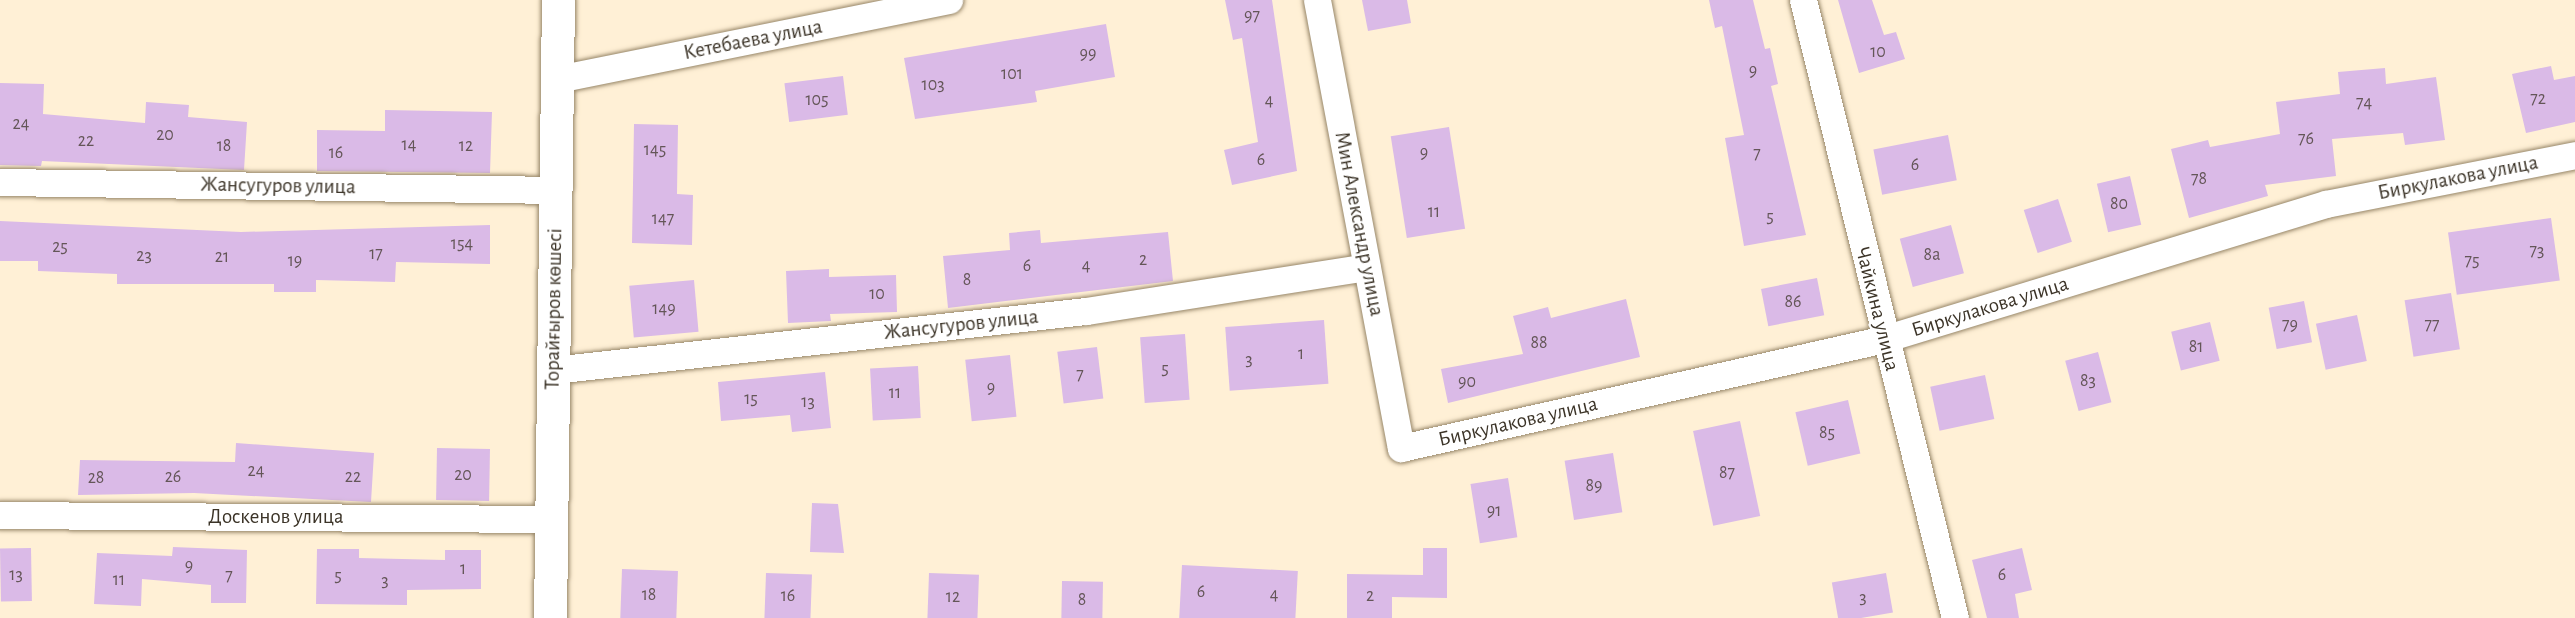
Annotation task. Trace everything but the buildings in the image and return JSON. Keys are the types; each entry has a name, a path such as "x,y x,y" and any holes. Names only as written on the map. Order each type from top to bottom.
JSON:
{"street":[{"name":"Торайғыров көшесі","path":"550,618 558,0"},
{"name":"Кетебаева улица","path":"557,80 949,0"},
{"name":"Мин Александр улица","path":"1317,0 1401,448"},
{"name":"Чайкина улица","path":"1803,0 1884,339 1955,618"},
{"name":"Биркулакова улица","path":"1401,448 1884,339 2326,204 2575,155"},
{"name":"Жансугуров улица","path":"0,182 556,190"},
{"name":"Жансугуров улица","path":"553,370 1086,311 1367,267"},
{"name":"Доскенов улица","path":"0,515 552,519"}]}
